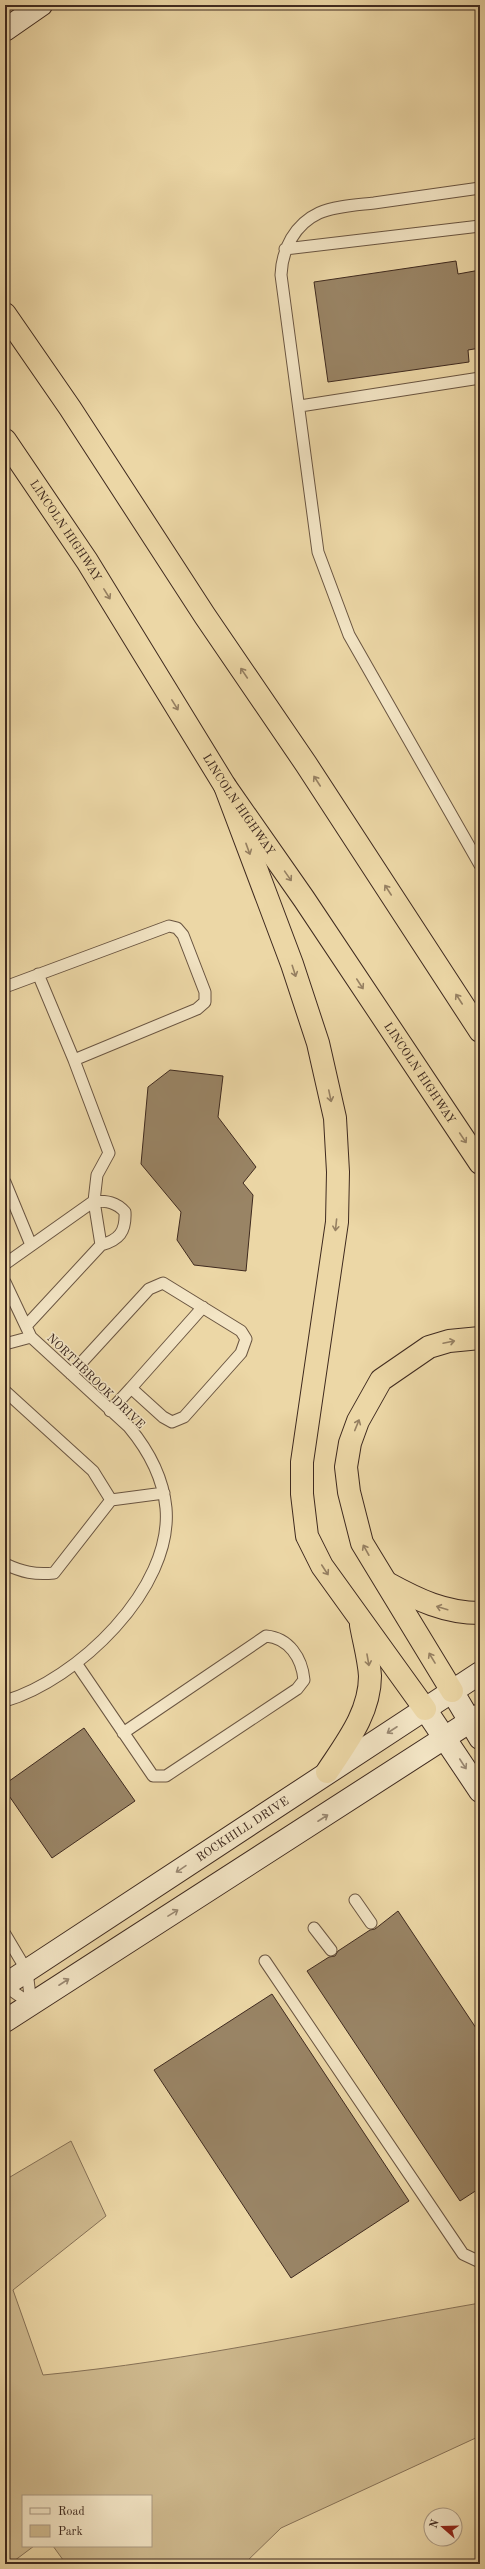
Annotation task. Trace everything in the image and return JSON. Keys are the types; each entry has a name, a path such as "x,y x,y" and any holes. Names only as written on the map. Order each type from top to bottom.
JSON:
{"highway":[{"path":"5,314 70,408 205,616 306,764 480,1031"},
{"name":"LINCOLN HIGHWAY","path":"5,440 87,561 226,786 304,899 480,1163"},
{"path":"226,786 292,964 318,1043 335,1118 338,1172 337,1222 302,1462 302,1494 307,1536 322,1566 360,1622 402,1675 425,1709"},
{"path":"452,1691 362,1543 349,1492 346,1467 350,1442 358,1421 381,1380 412,1356 429,1347 449,1341 480,1338"},
{"path":"386,1583 420,1601 445,1609 480,1613"},
{"path":"327,1772 354,1730 367,1699 369,1664 360,1622"}],"main road":[{"path":"5,30 41,5"},
{"name":"ROCKHILL DRIVE","path":"5,1985 327,1772 480,1673"},
{"path":"5,2021 445,1738 476,1725 452,1691"},
{"path":"425,1709 480,1791"}],"lane":[{"path":"480,188 346,207 319,213 300,227 285,249 281,275 300,406 318,552 348,635 480,865"},
{"path":"285,249 480,226"},
{"path":"300,406 480,378"},
{"path":"5,987 168,926 177,928 183,935 205,992 205,1002 198,1009 74,1060"},
{"path":"38,974 74,1060 109,1153 97,1175 94,1201 101,1245"},
{"path":"5,1182 31,1245"},
{"path":"5,1264 94,1201 107,1201 119,1205 125,1212 126,1224 121,1235 114,1241 101,1245 26,1326"},
{"path":"5,1282 31,1337 5,1344"},
{"path":"71,1374 149,1289 163,1284 241,1330 246,1339 241,1353 184,1417 172,1422 163,1417 131,1388"},
{"path":"110,1411 203,1307"},
{"name":"NORTHBROOK DRIVE","path":"5,1701 34,1689 76,1663 117,1624 135,1602 150,1577 164,1538 166,1509 164,1493 152,1459 129,1428 31,1337"},
{"path":"5,1391 93,1471 111,1500"},
{"path":"5,1564 21,1572 38,1574 54,1573 111,1500 164,1493"},
{"path":"76,1663 153,1776 166,1776 297,1689 304,1680 303,1666 287,1642 276,1637 266,1636 124,1733"},
{"path":"355,1900 371,1923"},
{"path":"314,1928 331,1950"},
{"path":"5,1934 27,1971 31,2004"},
{"path":"265,1961 462,2254 480,2262"},
{"path":"5,1985 31,2004"}],"green space":[{"path":"71,2141 106,2216 13,2290 43,2375 98,2369 208,2353 480,2303 480,2436 281,2528 244,2564 66,2564 54,2547 152,2547 152,2495 22,2495 22,2547 33,2547 10,2564 5,2564 5,2180"}],"building":[{"path":"456,261 458,274 480,270 480,348 468,350 469,362 328,382 314,282"},
{"path":"170,1070 223,1076 218,1117 256,1167 243,1183 253,1195 246,1271 194,1265 177,1240 181,1212 141,1164 148,1087"},
{"path":"84,1728 135,1801 52,1858 5,1790 5,1784"},
{"path":"398,1911 480,2034 480,2188 460,2201 307,1971 329,1957 335,1956 338,1951 370,1930 375,1929"},
{"path":"272,1994 409,2201 291,2278 154,2070"}]}
